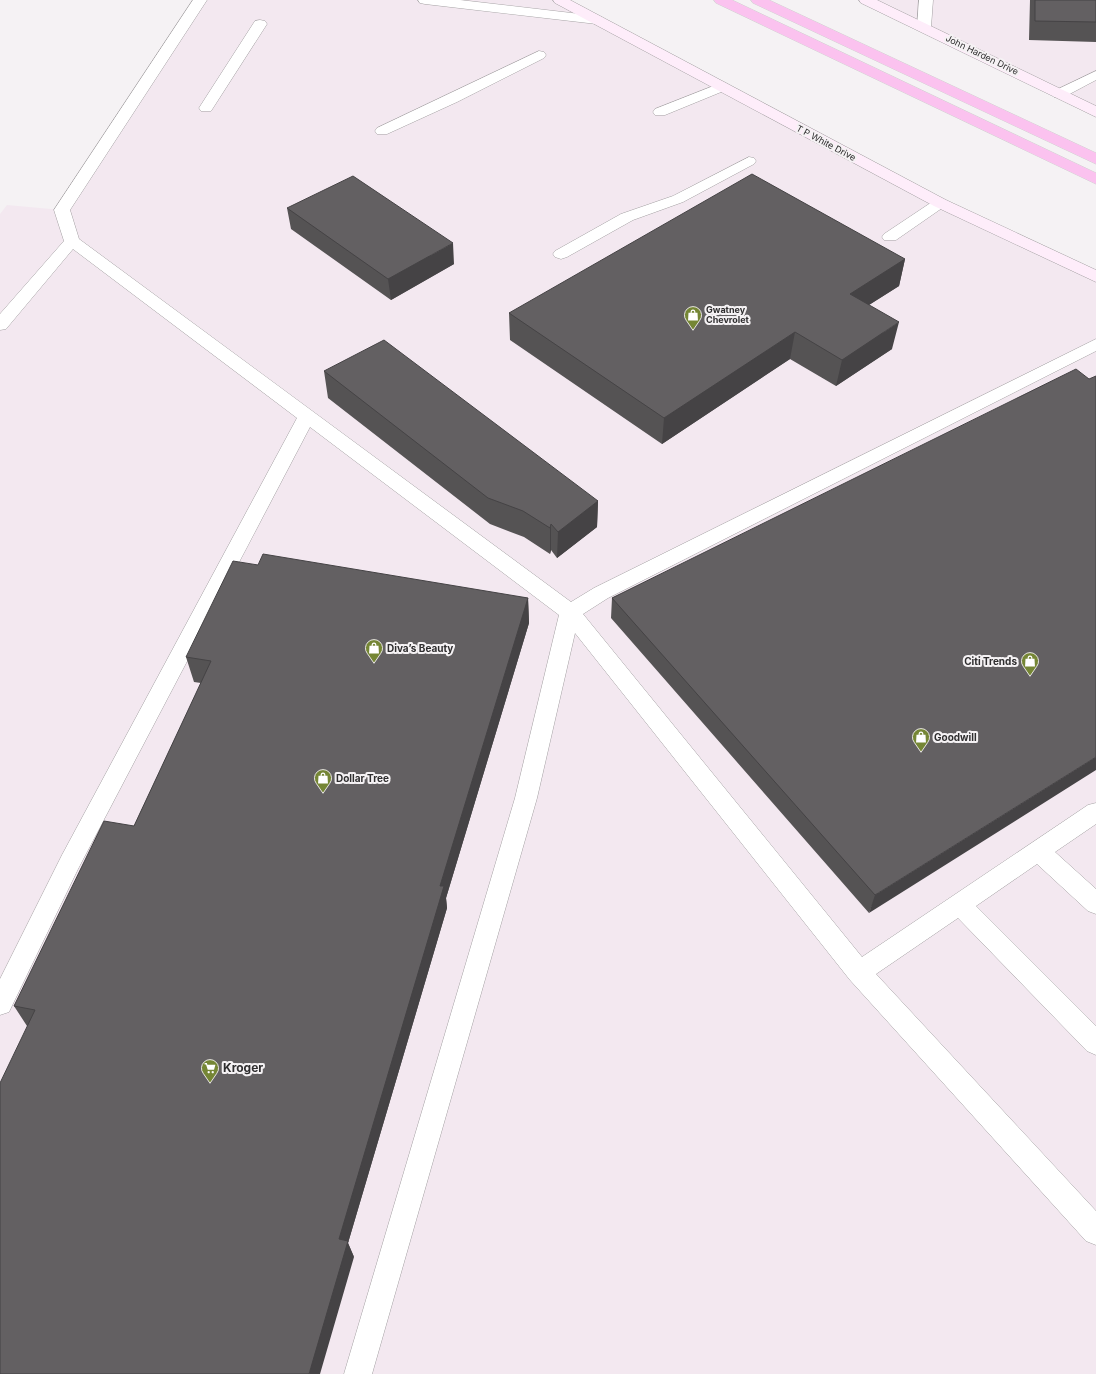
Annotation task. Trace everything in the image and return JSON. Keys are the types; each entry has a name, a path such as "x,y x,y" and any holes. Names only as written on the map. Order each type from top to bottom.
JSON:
{"highway":[{"path":"721,0 1096,179"},
{"path":"758,0 1096,159"}],"main road":[{"name":"T P White Drive","path":"560,0 940,203 1096,277"},
{"name":"John Harden Drive","path":"866,0 1096,112"}],"street":[{"path":"425,0 597,20"}],"lane":[{"path":"200,0 62,210 72,241 570,612 859,972 1096,1231"},
{"path":"924,27 926,0"},
{"path":"206,108 260,24"},
{"path":"382,131 452,100 539,55"},
{"path":"1059,94 1096,75"},
{"path":"660,112 721,86"},
{"path":"561,254 627,217 678,198 749,161"},
{"path":"890,237 940,203"},
{"path":"0,325 72,241"},
{"path":"358,1374 524,805 570,612 601,593 1096,344"},
{"path":"0,1004 70,862 307,416"},
{"path":"859,972 1096,812"},
{"path":"1038,851 1096,904"},
{"path":"959,904 1096,1043"}],"shaded area":[{"path":"200,0 555,0 1096,277 1096,1374 0,1374 0,214 7,205 62,210"},
{"path":"866,0 1096,0 1096,112"}],"building":[{"path":"1035,0 1096,0 1096,22 1035,21"},
{"name":"Gwatney Chevrolet","path":"752,174 905,259 850,294 899,322 842,360 795,332 664,418 509,313"},
{"path":"353,176 453,243 388,279 287,208"},
{"path":"384,340 598,501 558,532 551,524 550,528 523,511 488,498 324,371"},
{"path":"1076,369 1089,379 1096,376 1096,757 875,895 612,598"},
{"name":"Kroger","path":"263,554 528,598 440,886 444,886 339,1239 348,1241 309,1374 0,1374 0,1083 35,1010 14,1006 104,821 134,826 211,661 186,657 233,561 258,565"}],"place":[{"name":"Gwatney Chevrolet","path":"693,330"},
{"name":"Diva’s Beauty","path":"374,663"},
{"name":"Citi Trends","path":"1030,676"},
{"name":"Goodwill","path":"921,752"},
{"name":"Dollar Tree","path":"323,793"},
{"name":"Kroger","path":"210,1083"}]}
